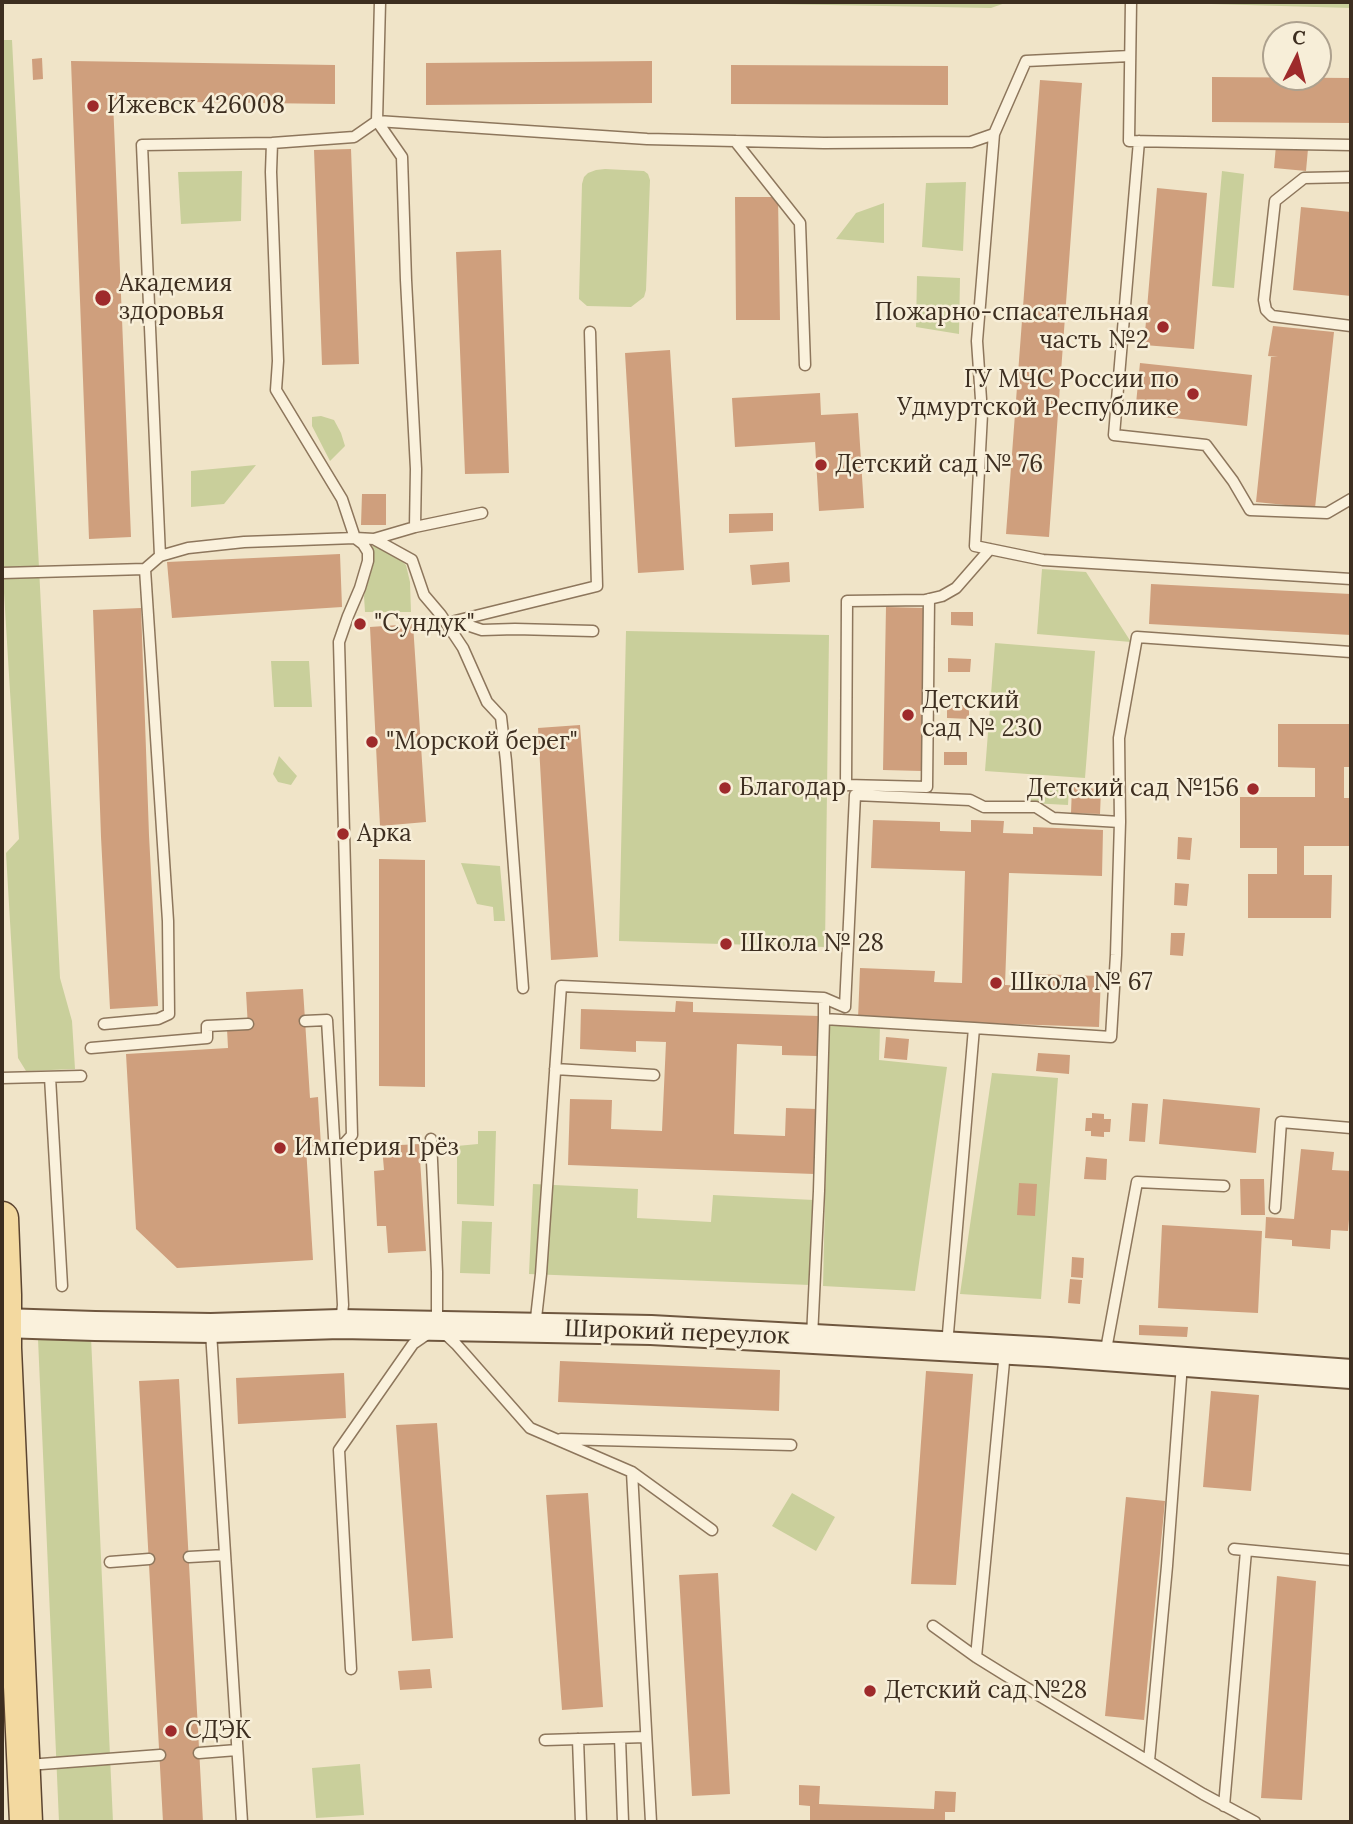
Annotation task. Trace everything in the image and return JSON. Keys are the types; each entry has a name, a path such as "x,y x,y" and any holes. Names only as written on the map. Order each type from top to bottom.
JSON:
{"main road":[{"path":"2,1218 3,1323 26,1822"}],"street":[{"name":"Широкий переулок","path":"3,1323 211,1328 340,1324 651,1330 1105,1355 1351,1374"}],"lane":[{"path":"380,2 377,121 402,157 416,468 415,527"},
{"path":"1131,2 1129,141 1351,145"},
{"path":"1130,56 1026,61 994,134 977,341 982,414 975,545 1043,560 1351,579"},
{"path":"160,556 142,145 272,143 354,137 377,121 647,139 735,141 971,142 994,134"},
{"path":"735,141 800,223 805,365"},
{"path":"1139,141 1114,435 1206,445 1233,481 1250,510 1327,513 1351,499"},
{"path":"272,143 278,361 275,390 304,433 342,499 355,538 368,552 360,588 339,642 352,1135 335,1154"},
{"path":"1351,177 1304,178 1275,201 1264,300 1266,310 1272,316 1351,326"},
{"path":"455,621 597,586 590,332"},
{"path":"2,573 145,569 160,556 188,548 244,542 374,539 482,513"},
{"path":"374,539 412,560 424,595 463,648 487,702 500,717 506,761 523,988"},
{"path":"929,599 927,787 846,785 847,601 929,599 942,596 956,588 990,549"},
{"path":"104,1024 158,1019 169,1014 168,921 145,569"},
{"path":"441,615 482,630 593,631"},
{"path":"824,1019 1111,1037 1120,822 1119,738 1137,637 1351,652"},
{"path":"536,1327 561,986 824,998 845,1007 855,794 970,800 984,807 1036,807 1053,818 1120,822"},
{"path":"812,1339 824,998"},
{"path":"305,1021 327,1020 343,1305 340,1324"},
{"path":"91,1048 207,1038 206,1026 248,1024"},
{"path":"947,1346 974,1028"},
{"path":"555,1069 654,1075"},
{"path":"2,1078 80,1076"},
{"path":"50,1077 62,1286"},
{"path":"1275,1208 1281,1122 1351,1128"},
{"path":"431,1139 438,1326 530,1428 632,1472 712,1530"},
{"path":"1105,1355 1137,1182 1224,1186"},
{"path":"351,1669 339,1450 413,1344 438,1326"},
{"path":"211,1328 242,1822"},
{"path":"976,1657 1005,1349"},
{"path":"1149,1761 1182,1361"},
{"path":"557,1438 792,1446"},
{"path":"632,1472 651,1822"},
{"path":"1234,1549 1351,1560"},
{"path":"1224,1806 1246,1551"},
{"path":"189,1557 225,1555"},
{"path":"110,1562 149,1559"},
{"path":"933,1626 976,1657 1255,1822"},
{"path":"545,1740 646,1737"},
{"path":"620,1738 623,1822"},
{"path":"578,1739 581,1822"},
{"path":"199,1753 237,1750"},
{"path":"23,1765 160,1755"}],"green space":[{"path":"665,2 1008,2 991,8"},
{"path":"1141,2 1351,2 1351,8"},
{"path":"2,40 12,40 60,978 72,1021 75,1069 26,1071 18,1058 6,853 19,839 2,560"},
{"path":"605,169 644,171 650,180 646,290 644,297 631,307 587,306 579,299 582,184 588,173"},
{"path":"242,171 241,221 181,224 178,172"},
{"path":"1222,171 1244,174 1234,288 1212,286"},
{"path":"966,182 963,251 922,247 926,183"},
{"path":"884,203 884,243 836,239 856,213"},
{"path":"917,276 960,278 959,334 916,327"},
{"path":"321,416 334,420 345,446 330,461 312,426 312,417"},
{"path":"256,465 224,504 191,507 191,471"},
{"path":"370,546 378,546 406,565 410,582 411,612 365,612 364,596 374,562 374,552"},
{"path":"1042,569 1086,572 1131,642 1037,634"},
{"name":"Благодар","path":"626,631 829,635 825,947 619,941"},
{"path":"995,643 1095,651 1085,778 985,771"},
{"path":"271,661 309,661 312,707 274,707"},
{"path":"279,756 297,776 291,785 278,782 273,774"},
{"path":"1032,784 1069,786 1068,805 1030,803"},
{"path":"461,863 500,866 505,921 494,921 493,907 477,904"},
{"path":"829,1024 880,1026 879,1060 947,1067 915,1291 823,1286"},
{"path":"992,1073 1058,1078 1041,1299 960,1294"},
{"path":"478,1131 496,1131 494,1206 457,1204 457,1146 478,1144"},
{"path":"533,1184 638,1189 637,1218 711,1222 713,1195 814,1200 810,1285 529,1274"},
{"path":"462,1221 492,1222 490,1274 460,1273"},
{"path":"91,1337 113,1822 59,1822 38,1339"},
{"path":"792,1493 835,1517 816,1551 772,1526"},
{"path":"360,1764 364,1815 316,1818 312,1768"}],"building":[{"path":"42,58 43,79 33,80 32,59"},
{"path":"71,61 335,65 335,104 113,101 131,537 89,539"},
{"path":"652,61 652,103 426,105 426,63"},
{"path":"731,65 948,66 948,105 731,104"},
{"path":"1212,77 1262,77 1262,91 1332,91 1332,78 1351,78 1351,123 1212,122"},
{"path":"1040,80 1082,83 1049,537 1006,534"},
{"path":"1276,145 1308,149 1306,171 1274,168"},
{"path":"351,149 359,364 322,365 314,150"},
{"path":"1157,188 1207,193 1194,349 1144,345"},
{"path":"735,197 778,197 780,320 736,320"},
{"path":"1301,207 1351,212 1351,296 1293,290"},
{"path":"501,250 509,473 465,474 456,252"},
{"path":"1273,326 1334,332 1315,508 1256,502 1271,357 1278,357 1268,356"},
{"path":"670,350 684,570 638,573 625,353"},
{"name":"ГУ МЧС России по Удмуртской Республике","path":"1140,363 1252,375 1247,426 1135,414"},
{"path":"820,393 821,415 858,413 864,508 819,511 815,442 735,447 732,398"},
{"path":"362,494 386,494 386,525 361,525"},
{"path":"773,513 773,531 729,533 729,514"},
{"path":"340,554 342,607 172,618 167,562"},
{"path":"789,562 790,582 752,585 750,565"},
{"path":"1151,584 1351,594 1351,635 1149,624"},
{"path":"886,607 925,608 922,771 883,770"},
{"path":"141,608 158,1006 110,1009 93,610"},
{"path":"951,612 973,612 973,626 951,625"},
{"path":"413,624 426,822 380,826 370,627"},
{"path":"948,658 971,659 970,672 948,672"},
{"path":"947,705 969,705 969,719 947,718"},
{"path":"1278,724 1351,724 1351,767 1344,767 1344,798 1351,798 1351,846 1304,846 1304,875 1332,875 1331,918 1248,918 1248,874 1277,874 1277,848 1240,848 1240,797 1315,797 1315,768 1278,767"},
{"path":"580,725 598,957 551,960 538,728"},
{"path":"944,752 967,752 967,765 944,765"},
{"path":"1072,787 1101,789 1100,814 1071,813"},
{"path":"873,820 940,822 940,831 971,832 971,820 1004,821 1003,833 1033,834 1033,827 1103,830 1102,876 1009,873 1005,985 1031,986 1032,974 1101,976 1099,1027 858,1019 860,968 935,971 934,982 962,983 965,871 871,868"},
{"path":"1178,837 1192,838 1190,860 1177,859"},
{"path":"379,859 425,860 425,1087 379,1086"},
{"path":"1175,883 1189,884 1187,906 1174,905"},
{"path":"1171,933 1185,933 1183,956 1170,955"},
{"path":"303,989 310,1098 318,1097 321,1146 306,1147 313,1260 177,1268 136,1229 126,1054 228,1048 227,1029 248,1028 246,992"},
{"path":"676,1001 693,1002 693,1012 819,1016 817,1056 782,1055 782,1046 737,1044 734,1134 785,1136 786,1108 817,1109 814,1174 568,1165 570,1099 612,1100 611,1129 662,1131 666,1042 636,1041 636,1052 580,1049 581,1009 675,1012"},
{"path":"886,1037 909,1039 907,1060 884,1058"},
{"path":"1038,1053 1070,1055 1069,1074 1036,1071"},
{"path":"1163,1099 1260,1108 1256,1153 1159,1144"},
{"path":"1132,1103 1148,1104 1145,1142 1129,1141"},
{"path":"1092,1113 1104,1114 1104,1119 1111,1119 1110,1132 1104,1132 1104,1137 1091,1136 1091,1131 1085,1131 1086,1118 1092,1118"},
{"path":"419,1144 426,1251 388,1253 386,1226 377,1226 374,1171 384,1170 382,1146"},
{"path":"1301,1149 1334,1152 1332,1170 1351,1171 1348,1231 1331,1230 1330,1249 1292,1246 1292,1240 1265,1238 1266,1217 1294,1219"},
{"path":"1086,1157 1107,1159 1106,1180 1084,1179"},
{"path":"1240,1179 1264,1179 1265,1215 1241,1215"},
{"path":"1019,1183 1037,1184 1035,1216 1017,1215"},
{"path":"1162,1225 1262,1231 1258,1313 1158,1308"},
{"path":"1072,1257 1084,1258 1083,1278 1071,1277"},
{"path":"1070,1279 1082,1280 1080,1304 1068,1303"},
{"path":"1139,1325 1188,1327 1187,1337 1139,1335"},
{"path":"560,1361 780,1370 779,1411 558,1402"},
{"path":"926,1371 973,1374 956,1585 911,1584"},
{"path":"344,1373 346,1418 238,1424 236,1378"},
{"path":"179,1379 203,1822 163,1822 139,1381"},
{"path":"1211,1391 1259,1395 1251,1491 1203,1487"},
{"path":"437,1423 453,1638 412,1641 396,1425"},
{"path":"588,1493 603,1707 562,1710 546,1495"},
{"path":"1126,1497 1165,1501 1144,1720 1105,1716"},
{"path":"718,1573 730,1794 692,1796 679,1575"},
{"path":"1277,1576 1316,1581 1302,1800 1261,1798"},
{"path":"430,1669 432,1688 400,1690 398,1671"},
{"path":"799,1785 820,1786 819,1804 934,1809 935,1791 956,1792 955,1812 945,1812 945,1822 810,1822 810,1806 799,1805"}],"place":[{"name":"Ижевск 426008","path":"93,106"},
{"name":"Академия здоровья","path":"103,298"},
{"name":"Пожарно-спасательная часть №2","path":"1163,327"},
{"name":"ГУ МЧС России по Удмуртской Республике","path":"1193,394"},
{"name":"Детский сад № 76","path":"821,465"},
{"name":"\"Сундук\"","path":"360,624"},
{"name":"Детский сад № 230","path":"908,715"},
{"name":"\"Морской берег\"","path":"372,742"},
{"name":"Благодар","path":"725,788"},
{"name":"Детский сад №156","path":"1253,789"},
{"name":"Арка","path":"343,834"},
{"name":"Школа № 28","path":"726,944"},
{"name":"Школа № 67","path":"996,983"},
{"name":"Империя Грёз","path":"280,1148"},
{"name":"Детский сад №28","path":"870,1691"},
{"name":"СДЭК","path":"171,1731"}]}
